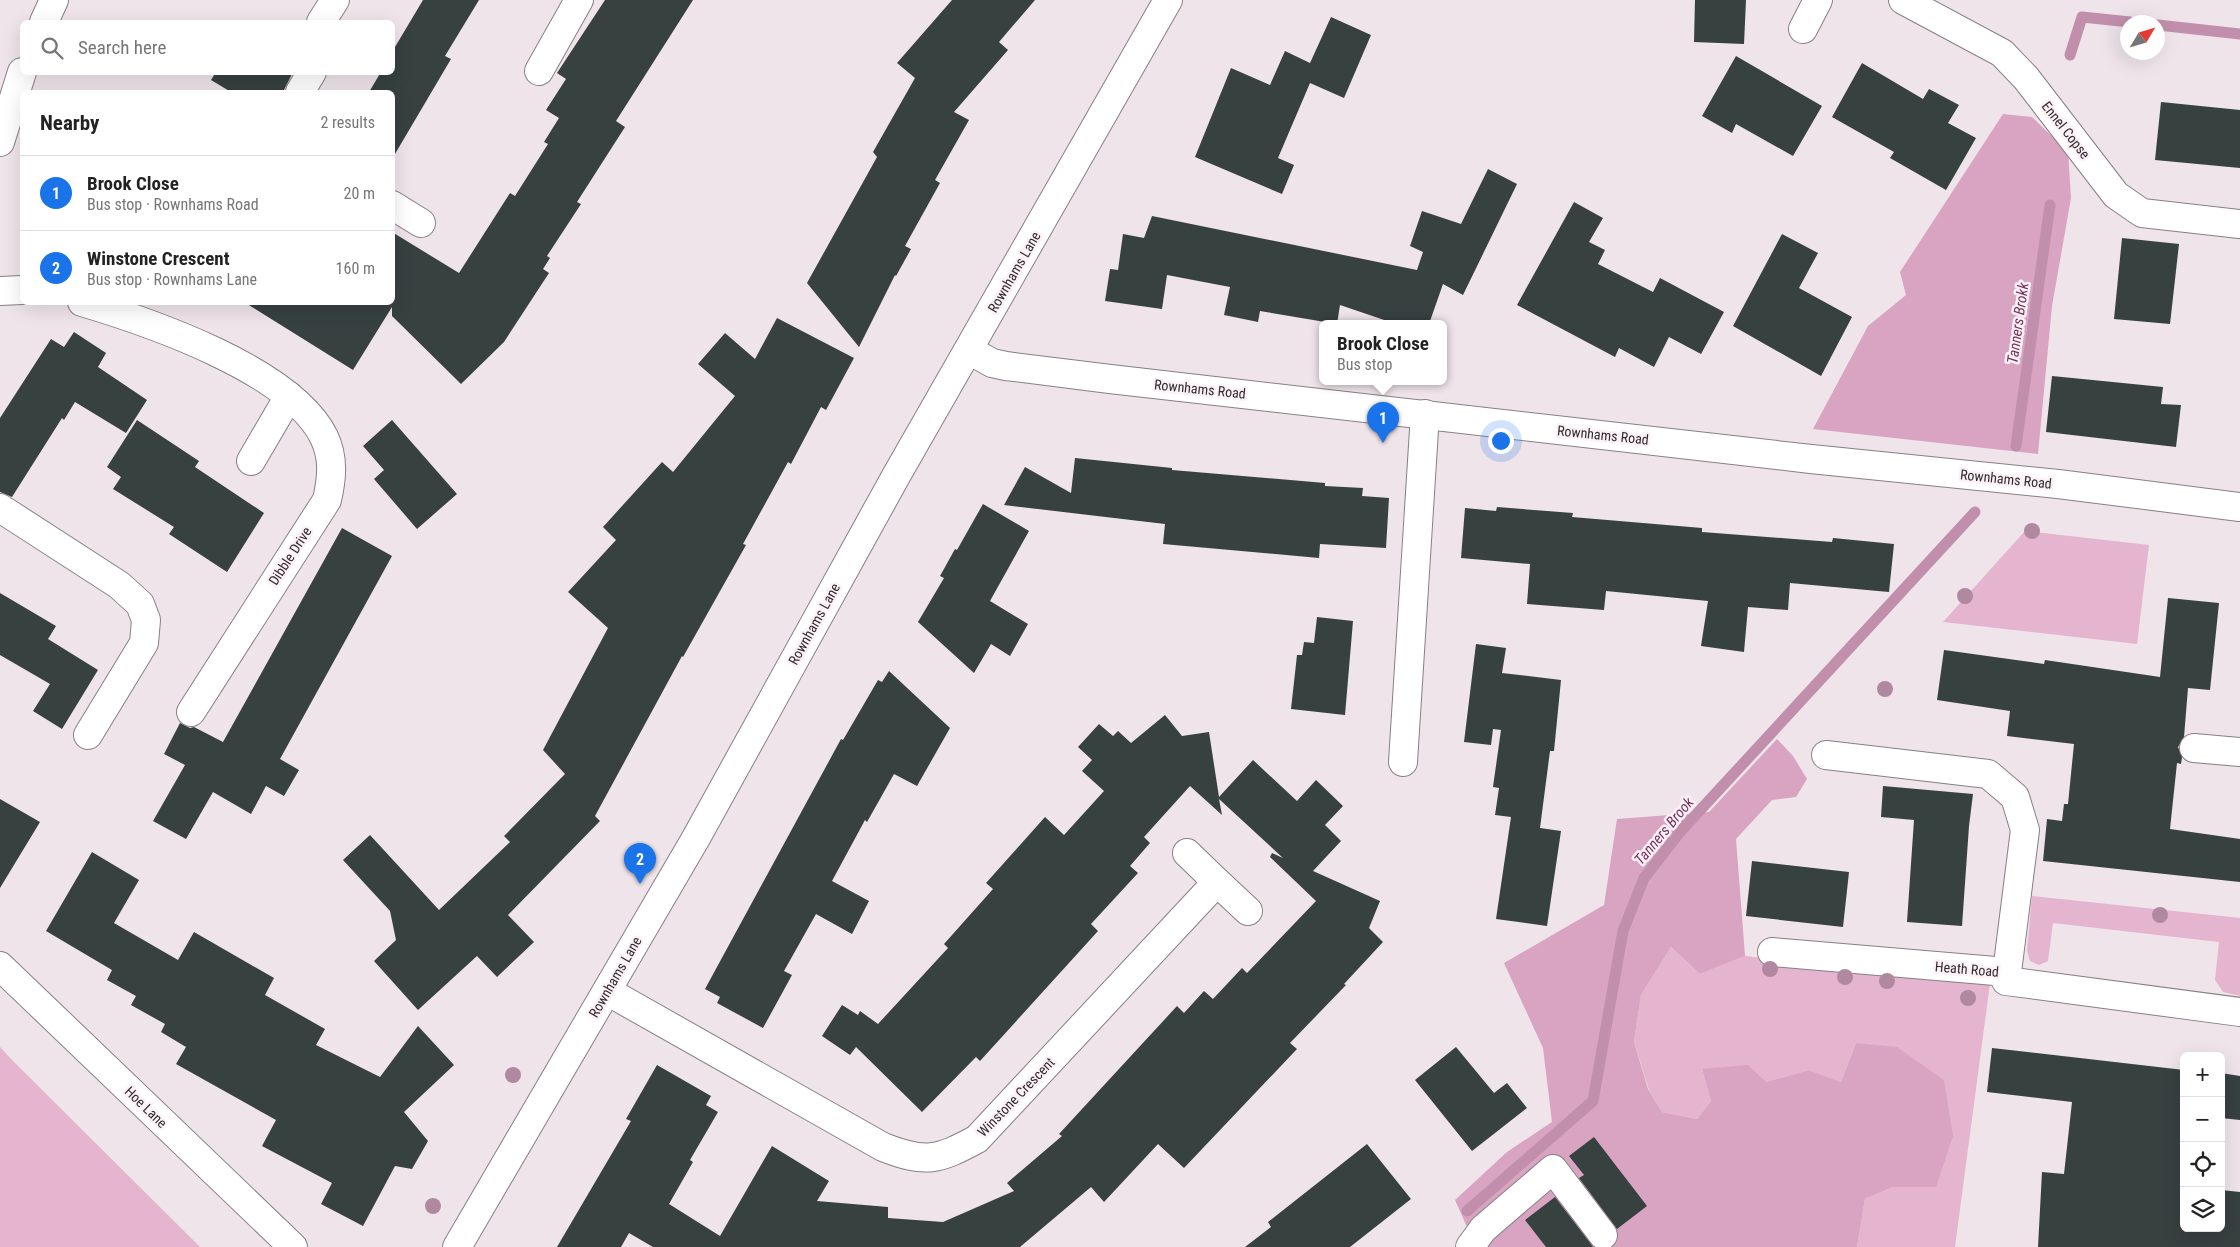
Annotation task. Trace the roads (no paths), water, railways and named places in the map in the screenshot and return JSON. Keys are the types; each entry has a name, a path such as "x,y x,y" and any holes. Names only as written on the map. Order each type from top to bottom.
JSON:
{"street":[{"path":"45,20 54,0"},
{"path":"322,20 335,0"},
{"path":"539,71 579,0"},
{"name":"Rownhams Lane","path":"457,1247 696,838 896,476 1168,0"},
{"path":"1804,29 1818,0"},
{"name":"Ennel Copse","path":"1903,0 2002,53 2026,78 2116,195 2142,213 2240,224"},
{"path":"0,142 21,75"},
{"path":"301,90 310,75"},
{"path":"395,207 421,223"},
{"path":"0,291 20,290"},
{"name":"Dibble Drive","path":"92,305 128,316 192,340 270,382 289,396 315,423 324,436 329,452 332,476 327,500 191,712"},
{"name":"Rownhams Road","path":"969,350 992,362 1006,366 1811,459 2048,483 2240,507"},
{"path":"251,461 289,396"},
{"path":"1403,762 1425,414"},
{"path":"0,508 119,585 140,604 146,620 144,643 88,735"},
{"path":"2194,748 2240,752"},
{"path":"1826,755 1988,774 2016,796 2026,830 2007,972"},
{"path":"1187,853 1248,912"},
{"name":"Winstone Crescent","path":"606,990 883,1147 918,1159 948,1154 977,1139 1217,882"},
{"name":"Heath Road","path":"1772,952 2007,972 2006,981 2240,1012"},
{"name":"Hoe Lane","path":"0,966 293,1247"},
{"path":"1470,1247 1483,1229 1552,1169 1603,1235"}],"waterway":[{"name":"Tanners Brook","path":"2070,55 2082,17 2120,21"},
{"name":"Tanners Brook","path":"2165,26 2240,34"},
{"name":"Tanners Brokk","path":"2016,446 2050,205"},
{"name":"Tanners Brook","path":"1467,1211 1593,1101 1623,931 1644,878 1680,832 1975,512"}],"place":[{"name":"Brook Close","path":"1383,443"},
{"name":"Winstone Crescent","path":"640,884"}]}
